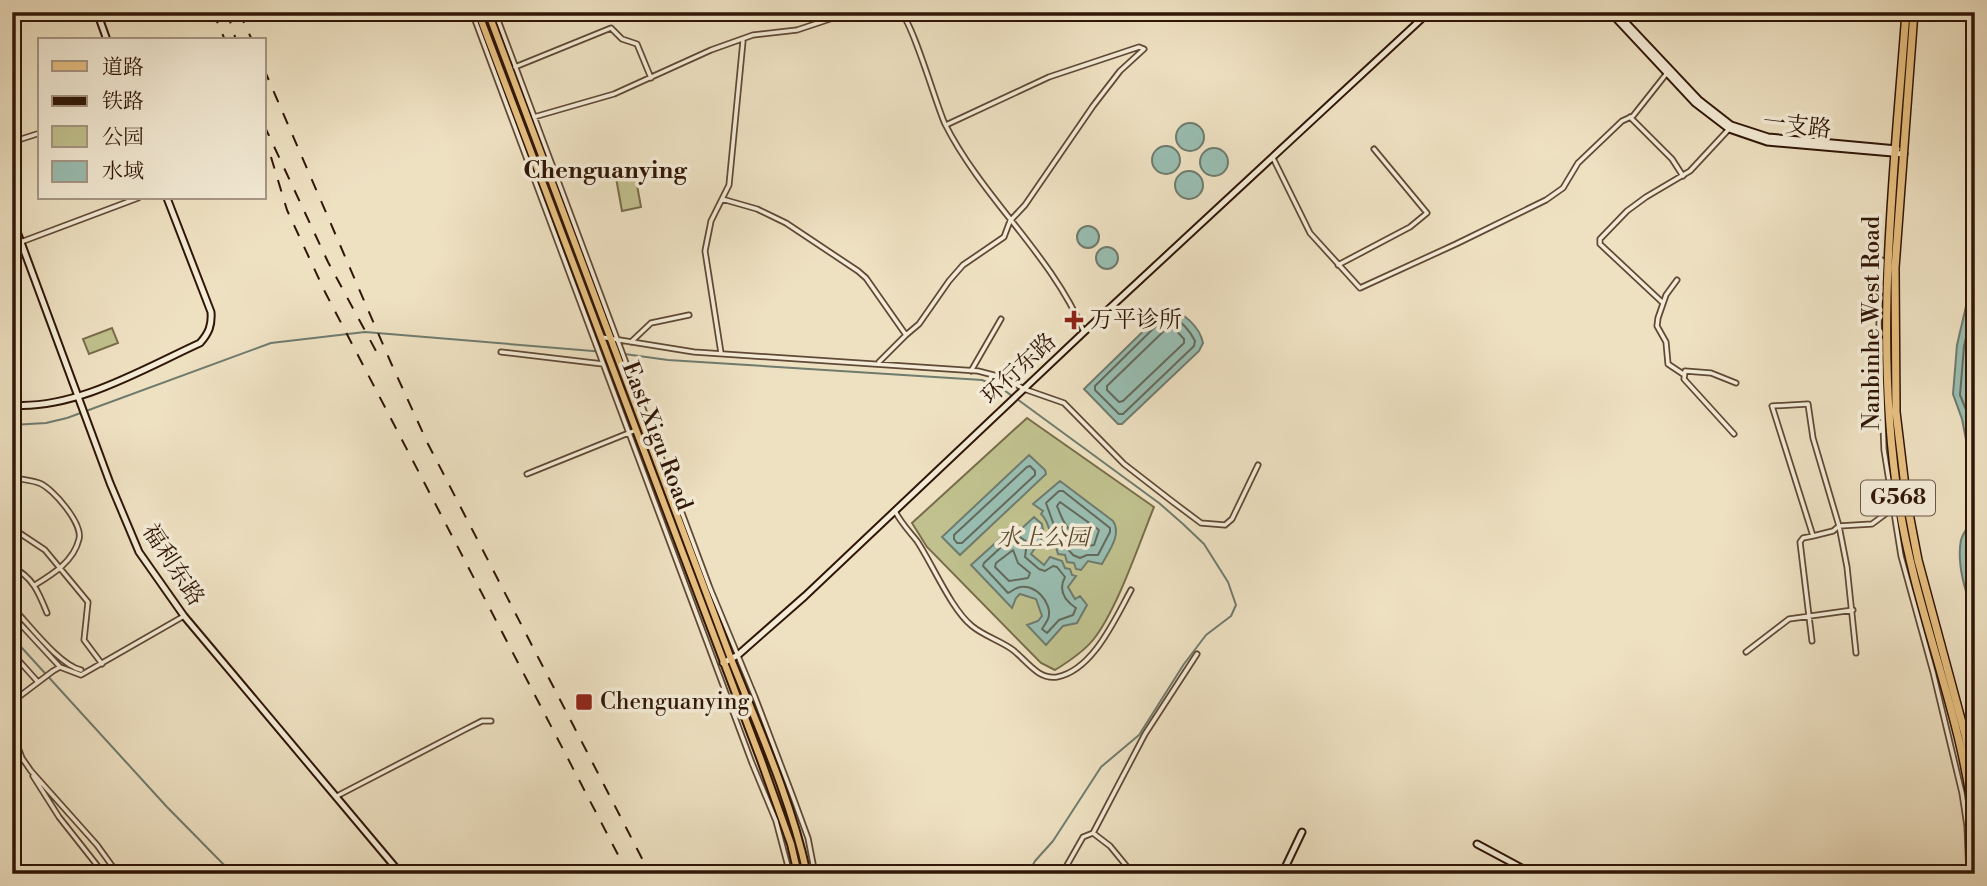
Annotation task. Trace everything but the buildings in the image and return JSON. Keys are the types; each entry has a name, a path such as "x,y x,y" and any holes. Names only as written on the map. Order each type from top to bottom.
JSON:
{"highway":[{"name":"Nanbinhe West Road","path":"1900,151 1906,12"},
{"name":"Nanbinhe West Road","path":"1914,12 1887,268 1888,413 1910,562 1958,736 1975,834"},
{"name":"Nanbinhe West Road","path":"1900,505 1918,560 1965,734 1975,782"}],"main road":[{"name":"East Xigu Road","path":"478,12 632,432 664,504 783,820 798,874"},
{"name":"East Xigu Road","path":"488,12 531,118 672,501 735,657 800,841 807,874"},
{"path":"664,504 672,501"}],"street":[{"path":"97,12 106,38"},
{"path":"471,12 599,341 631,342 694,352 971,371 1005,378 1023,390 1064,403 1124,464 1201,523 1225,525 1232,519 1258,465"},
{"path":"495,12 531,118 614,94 711,50 753,35 797,30 851,12"},
{"path":"875,12 903,16 909,23 946,125 1010,221 1049,267 1084,332"},
{"name":"环行东路","path":"723,663 735,657 895,511 1429,12"},
{"name":"一支路","path":"1610,12 1703,110 1729,129 1767,142 1900,151"},
{"name":"一支路","path":"1616,12 1699,100 1731,125 1768,137 1900,151"},
{"path":"515,67 611,27 622,39 637,44 651,78"},
{"path":"721,353 705,251 707,231 729,185 743,40"},
{"path":"879,362 919,324 963,265 1004,237 1010,221 1026,205 1093,106 1120,71 1144,49 1139,47 1049,77 946,125"},
{"path":"1273,158 1310,233 1360,288 1546,200 1563,188 1578,163 1622,121 1630,117 1667,73"},
{"path":"1630,117 1672,159 1684,176"},
{"path":"1663,303 1600,244 1600,239 1646,197 1684,176 1729,129"},
{"path":"12,142 38,134"},
{"path":"1338,265 1410,227 1427,213 1374,149"},
{"path":"722,199 757,209 786,223 858,271 866,278 906,335"},
{"path":"21,242 133,200"},
{"path":"12,405 79,400 200,343 207,335 212,323 211,312 168,200"},
{"name":"福利东路","path":"12,218 110,483 139,552 184,616 401,874"},
{"path":"1882,260 1879,323 1884,450 1900,505 1901,556 1962,793 1967,826 1969,874"},
{"path":"1676,281 1663,303 1657,326 1666,342 1668,364 1683,374 1684,379 1734,434"},
{"path":"631,342 651,323 689,315"},
{"path":"971,371 1001,319"},
{"path":"501,352 622,364 808,838 815,874"},
{"path":"1683,374 1685,371 1711,373 1737,383"},
{"path":"1813,536 1772,406 1808,404 1813,438 1839,526 1853,610 1856,653"},
{"path":"527,474 644,427"},
{"path":"632,432 716,666 776,821 790,874"},
{"path":"12,478 40,483 49,489 71,514 79,530 79,539 61,569 35,585"},
{"path":"1812,641 1800,542 1803,538 1833,531 1839,526 1872,524 1900,505"},
{"path":"895,511 904,528 916,540 957,609 971,626 1012,649 1042,675 1059,677 1088,658 1101,642 1131,590"},
{"path":"12,528 43,548 88,602 83,640 102,664"},
{"path":"12,567 22,571 35,585 47,613"},
{"path":"12,607 57,654 82,670"},
{"path":"1746,652 1789,619 1809,614 1853,610"},
{"path":"12,615 60,667 81,675 184,616"},
{"path":"1933,672 1934,651"},
{"path":"12,653 40,680"},
{"path":"1062,874 1083,837 1093,833 1146,734 1197,654"},
{"path":"716,666 723,663"},
{"path":"12,702 60,667"},
{"path":"337,796 482,721 491,721"},
{"path":"12,732 22,758 31,771 97,845 118,874"},
{"path":"31,771 37,785 59,817 104,874"},
{"path":"1282,874 1302,832"},
{"path":"1093,833 1110,846 1133,874"},
{"path":"1477,844 1534,874"}],"green space":[{"path":"635,174 641,207 622,211 616,178"},
{"path":"112,328 118,343 89,354 83,339"},
{"name":"水上公园","path":"1027,418 1154,507 1127,576 1102,627 1085,649 1055,670 1041,663 927,547 912,523"}],"water":[{"path":"1190,123 1200,127 1204,137 1200,147 1190,151 1180,147 1176,137 1180,127"},
{"path":"1166,146 1176,150 1180,160 1176,170 1166,174 1156,170 1152,160 1156,150"},
{"path":"1214,148 1224,152 1228,162 1224,172 1214,176 1204,172 1200,162 1204,152"},
{"path":"1189,171 1199,175 1203,185 1199,195 1189,199 1179,195 1175,185 1179,175"},
{"path":"1088,226 1098,233 1099,237 1092,247 1088,248 1078,241 1077,237 1084,227"},
{"path":"1107,247 1117,254 1118,258 1111,268 1107,269 1097,262 1096,258 1103,248"},
{"path":"1975,247 1975,461 1969,455 1962,419 1953,394 1957,345"},
{"path":"1166,309 1178,312 1189,320 1203,343 1199,351 1122,424 1118,424 1084,389"},
{"path":"1029,455 1046,474 960,555 942,537"},
{"path":"1975,475 1975,511 1971,484"},
{"path":"1060,481 1113,521 1115,537 1102,564 1088,561 1081,570 1076,569 1074,563 1067,562 1065,555 1058,554 1056,547 1060,543 1050,531 1041,514 1043,511 1033,504"},
{"path":"1975,511 1975,620 1963,581 1960,550 1962,536"},
{"path":"1034,517 1042,524 1044,535 1031,554 1044,565 1050,557 1062,561 1065,568 1070,569 1072,575 1076,576 1068,587 1075,599 1080,596 1087,605 1077,623 1063,626 1046,645 1027,625 1038,621 1042,616 1036,599 1020,594 1012,608 971,565 1013,527 1020,530"}],"waterway":[{"path":"12,425 46,423 67,418 271,343 365,332 605,352"},
{"path":"610,352 668,360 982,380 1000,387 1012,396"},
{"path":"1017,399 1159,503 1183,524 1204,544 1228,582 1236,605 1231,616 1206,635 1184,664 1139,735 1101,767 1028,874"},
{"path":"12,637 167,807 233,874"}],"railway":[{"path":"213,12 224,38"},
{"path":"227,12 235,38"},
{"path":"239,12 251,38"},
{"path":"266,74 428,444 650,874"},
{"path":"266,129 328,262 376,351"},
{"path":"271,157 287,210 325,292 628,874"}],"place":[{"name":"万平诊所","path":"1074,320"},
{"name":"Chenguanying","path":"584,702"}],"district":[{"name":"Chenguanying","path":"605,171"}]}
